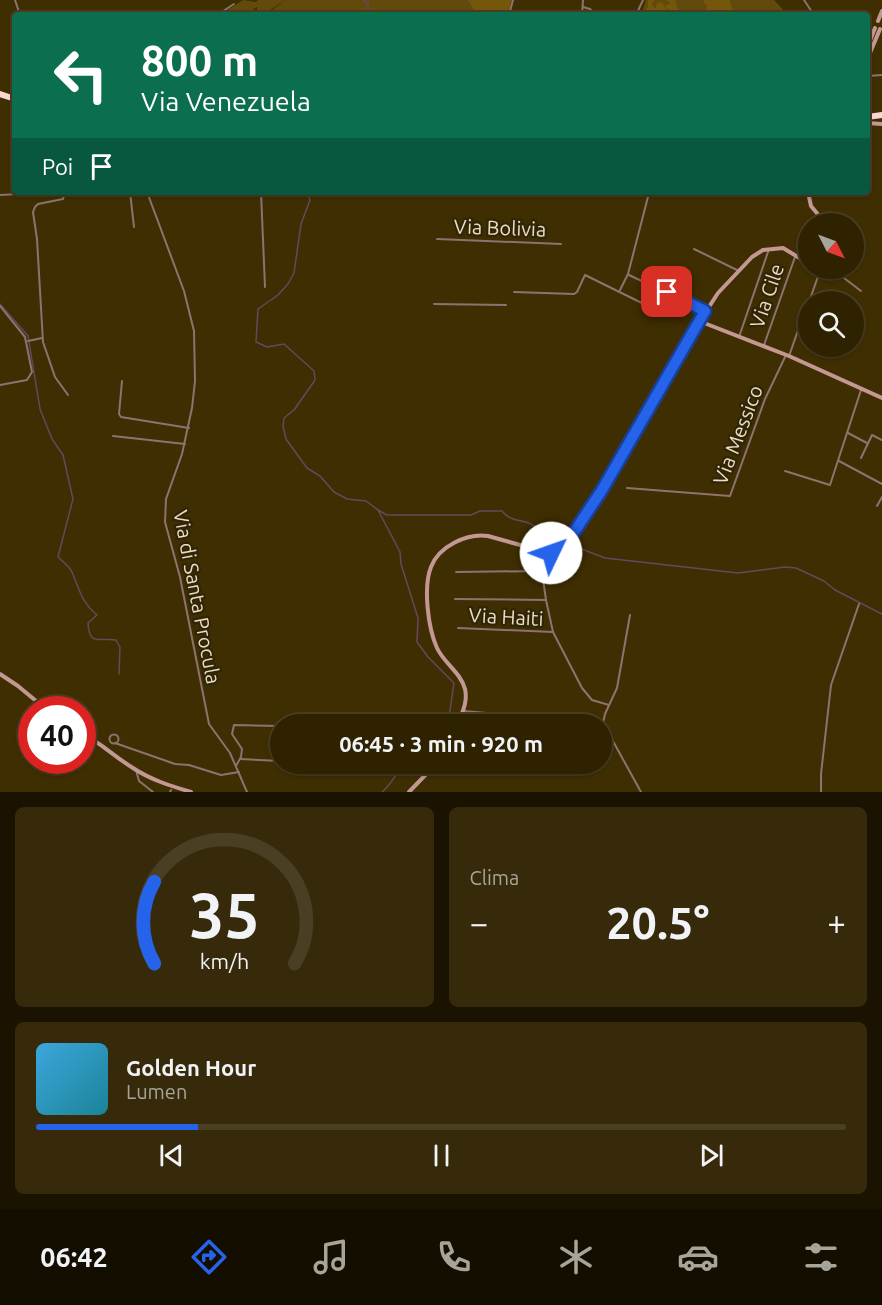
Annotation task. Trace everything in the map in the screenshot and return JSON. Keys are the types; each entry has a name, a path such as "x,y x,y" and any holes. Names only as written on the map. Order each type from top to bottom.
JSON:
{"street":[{"path":"582,12 583,0"},
{"path":"222,12 234,4"},
{"path":"583,7 592,12"},
{"path":"878,21 882,11"},
{"path":"870,46 877,29"},
{"path":"64,195 63,199 40,203 34,207 33,211 34,232 37,239 42,338 55,377 68,395"},
{"path":"130,195 134,227"},
{"name":"Via di Santa Procula","path":"148,195 184,291 194,325 195,385 189,428 166,496 165,522 180,577 209,724 230,753 247,792"},
{"path":"261,195 265,287"},
{"path":"620,291 628,274 648,195"},
{"path":"809,195 811,206 817,213"},
{"name":"Via Bolivia","path":"437,239 561,244"},
{"path":"463,714 466,697 464,685 438,650 430,623 429,578 432,563 452,544 478,536 488,536 539,551 556,553 564,547 602,490 718,292 756,254 769,249 783,248 796,255"},
{"path":"694,249 739,271"},
{"path":"739,337 769,249"},
{"name":"Via Cile","path":"764,346 796,255"},
{"path":"628,274 705,311"},
{"path":"514,292 576,293 585,275 660,312"},
{"path":"845,279 861,291"},
{"path":"434,304 506,305"},
{"path":"0,306 21,331 26,341 31,376 26,380 0,386"},
{"path":"699,321 787,355 882,398"},
{"path":"787,355 798,328"},
{"path":"26,341 42,338"},
{"name":"Via Messico","path":"627,488 730,496 765,399 787,355"},
{"path":"122,381 119,414 121,417 189,428"},
{"path":"785,471 829,486 839,461 861,387"},
{"path":"848,433 867,443"},
{"path":"861,458 872,435 882,440"},
{"path":"113,436 185,444"},
{"path":"839,461 882,484"},
{"path":"877,506 882,497"},
{"path":"539,551 546,600 554,632 582,688 592,700 609,705"},
{"path":"456,572 541,572"},
{"path":"455,599 546,600"},
{"path":"821,792 831,685 859,604"},
{"path":"606,714 617,688 630,615"},
{"name":"Via Haiti","path":"458,628 554,632"},
{"path":"0,674 30,696"},
{"path":"464,711 499,714"},
{"path":"236,766 242,747 232,734 234,725 270,726"},
{"path":"612,739 641,792"},
{"path":"96,741 136,770 160,782 191,792"},
{"path":"116,743 175,764 189,765 221,775 239,772"},
{"path":"240,759 270,760"},
{"path":"136,770 139,781 153,792"},
{"path":"409,792 426,774"}],"shaded area":[{"path":"243,0 256,2 258,0 286,0 267,12 255,12 257,7 250,12 225,12"},
{"path":"286,0 512,0 509,12 269,12"},
{"path":"468,0 511,0 509,12 475,12"},
{"path":"646,0 774,0 785,12 642,12"},
{"path":"648,0 654,0 652,4 655,9 657,3 662,2 665,8 671,3 666,0 675,0 678,9 686,12 672,12 666,8 665,12 643,12 648,8"},
{"path":"704,0 730,0 733,12 706,12 707,5"}],"waterway":[{"path":"363,0 368,3 368,12"},
{"path":"308,195 310,200 301,224 294,273 278,295 258,309 256,342 267,347 284,344 314,371 315,380 294,410 284,418 286,439 307,468 320,476 334,492 347,499 366,501 378,510 400,552 401,564 418,618 417,642 428,657 454,683 449,714"},
{"path":"0,304 28,336 40,409 52,439 63,455 73,499 58,557 71,570 84,601 97,615 88,623 93,638 116,640 120,647 119,674"},
{"path":"378,510 387,515 471,515 480,511 502,511 512,519 535,526 544,541 557,538 565,540"},
{"path":"569,542 605,558 738,573 785,567 796,568 882,614"},
{"path":"382,792 396,774"}],"route":[{"path":"551,553 557,553 563,549 598,496 705,311 667,292"}]}
